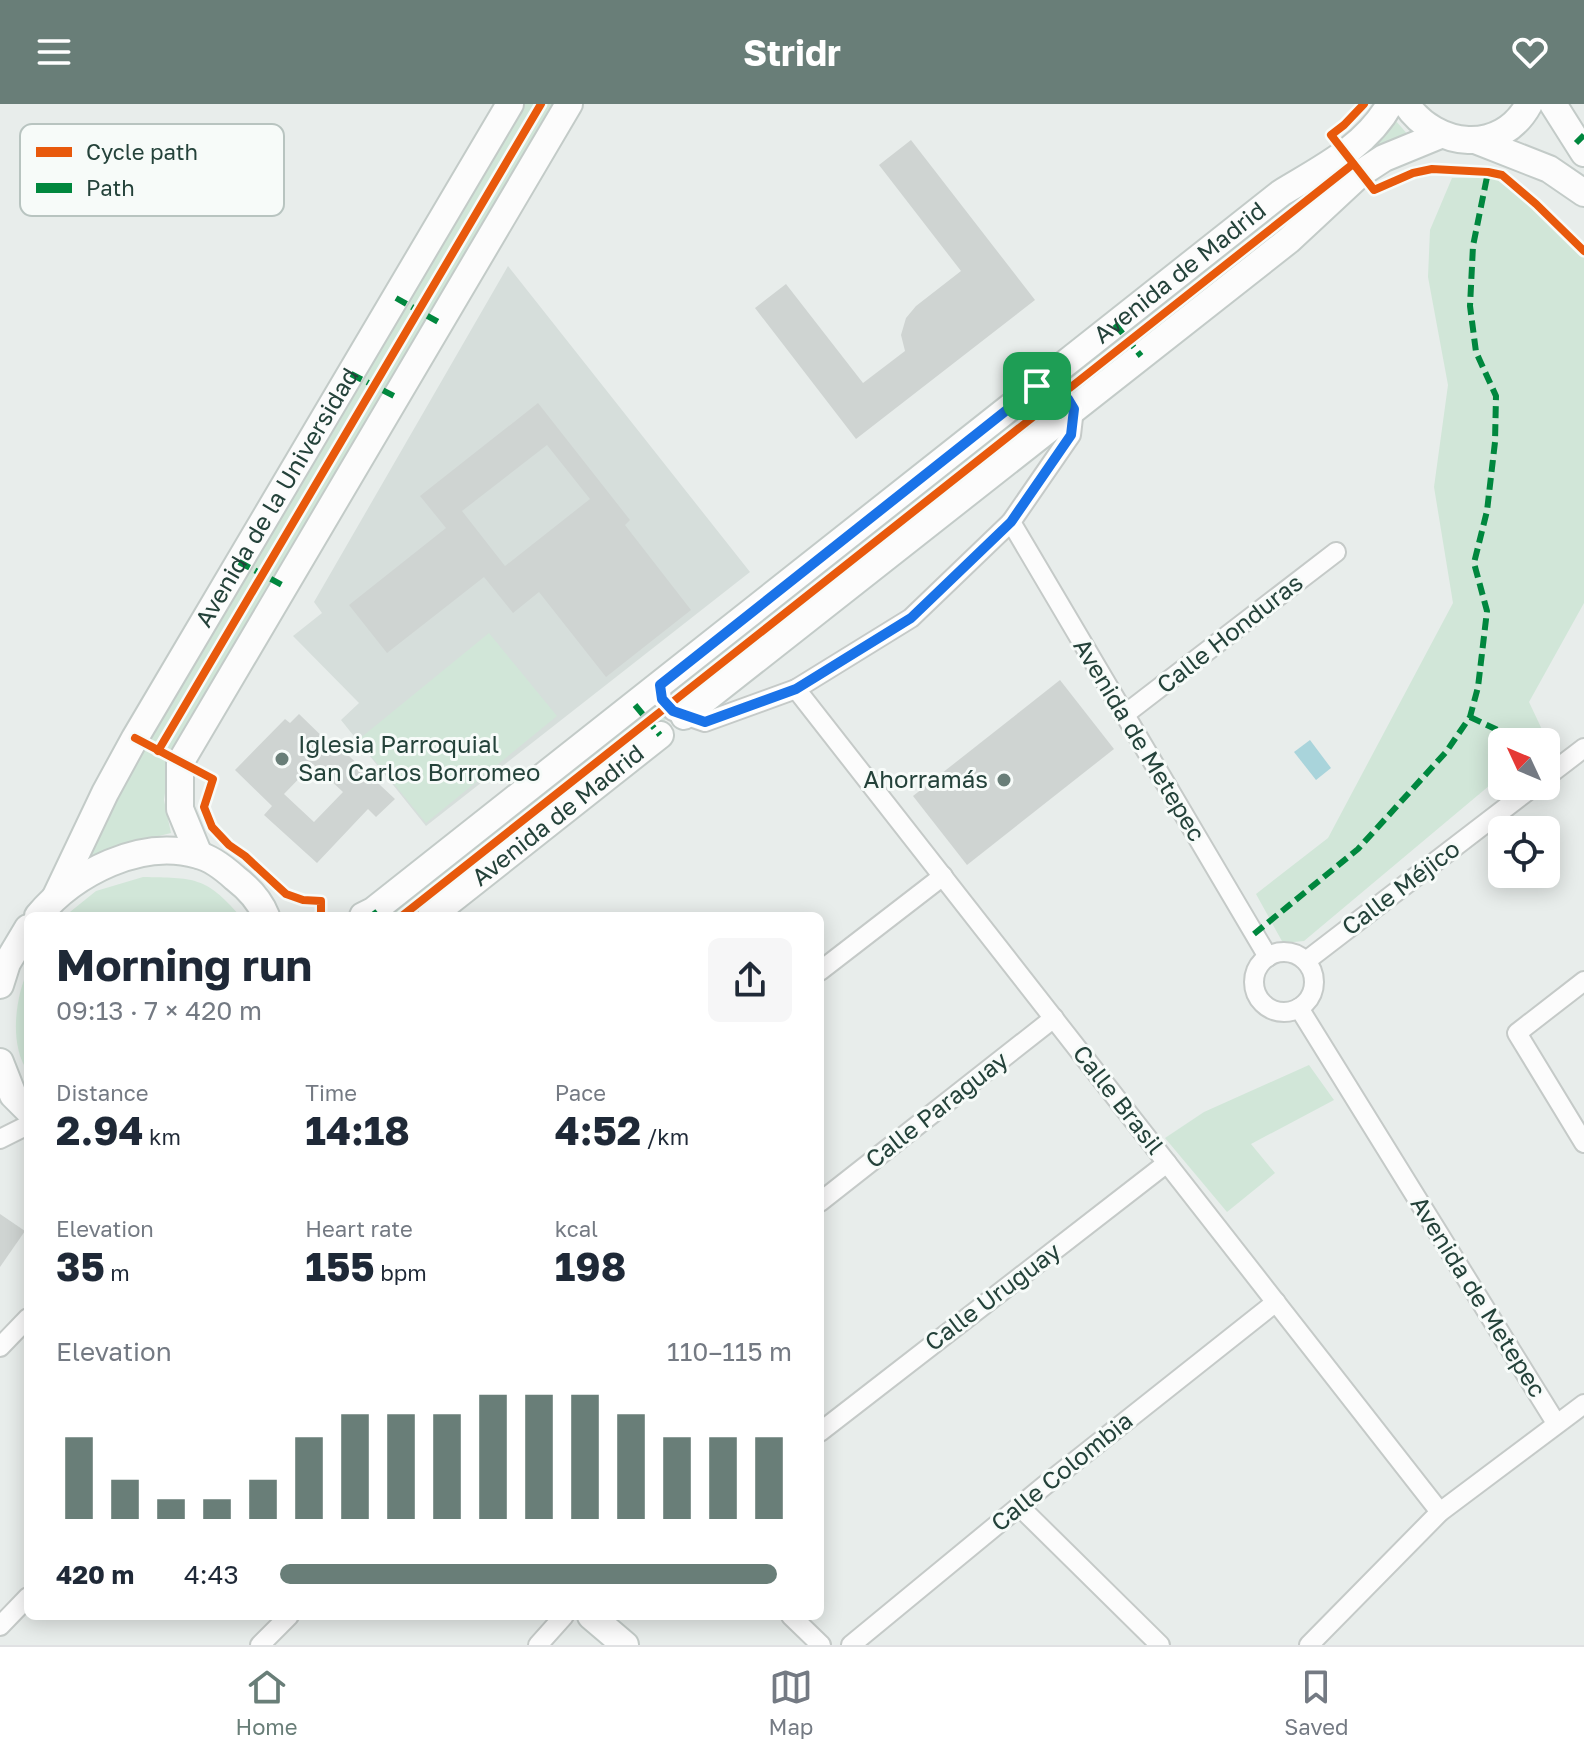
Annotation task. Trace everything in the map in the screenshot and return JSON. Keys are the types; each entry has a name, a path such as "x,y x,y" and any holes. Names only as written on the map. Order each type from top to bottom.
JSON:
{"street":[{"name":"Avenida de la Universidad","path":"56,896 135,738 510,104"},
{"name":"Avenida de la Universidad","path":"199,855 180,809 180,763 569,104"},
{"name":"Avenida de Madrid","path":"371,912 1281,193 1345,154 1379,124 1390,104"},
{"path":"1406,104 1426,127 1457,140 1494,136 1511,126 1529,104"},
{"path":"1553,104 1584,153"},
{"name":"Avenida de Madrid","path":"436,912 1289,240 1361,173 1384,158 1440,135"},
{"path":"1475,140 1549,169 1584,193"},
{"path":"660,685 662,699 667,706 684,716 705,722 796,689 911,618 1011,522 1071,435 1074,409 1068,399 1037,386"},
{"name":"Avenida de Metepec","path":"1011,522 1268,957"},
{"name":"Calle Honduras","path":"1124,715 1336,552"},
{"name":"Calle Brasil","path":"796,689 1440,1512"},
{"path":"1560,766 1584,748"},
{"name":"Calle Méjico","path":"1306,961 1516,800"},
{"path":"42,912 56,896 91,870 155,852 199,855 231,874 269,912"},
{"path":"824,968 943,876"},
{"path":"0,942 24,929"},
{"path":"0,985 7,963 24,934"},
{"path":"1287,952 1306,961 1311,968 1314,986 1306,1002 1299,1008 1279,1012 1261,1002 1254,983 1255,973 1268,957 1287,952"},
{"path":"1584,981 1517,1033 1584,1143"},
{"name":"Avenida de Metepec","path":"1299,1008 1556,1423"},
{"name":"Calle Paraguay","path":"824,1199 1054,1018"},
{"path":"2,1082 24,1106"},
{"path":"0,1139 24,1127"},
{"name":"Calle Uruguay","path":"824,1429 1167,1163"},
{"name":"Calle Colombia","path":"851,1645 1019,1506 1276,1302"},
{"path":"0,1347 24,1322"},
{"path":"1309,1645 1440,1512 1584,1404"},
{"path":"1019,1506 1160,1645"},
{"path":"0,1626 24,1601"},
{"path":"260,1645 285,1620"},
{"path":"538,1645 560,1620"},
{"path":"596,1620 625,1645"},
{"path":"795,1620 821,1645"}],"shaded area":[{"path":"508,266 750,572 426,826 341,720 359,703 293,636 322,613 314,602"}],"green space":[{"path":"522,104 560,104 168,773 164,800 171,833 123,845 71,871"},
{"path":"1395,120 1410,137 1283,230 423,912 388,912 1288,200 1357,156"},
{"path":"1452,178 1495,178 1545,218 1584,258 1584,603 1529,702 1541,728 1488,728 1488,787 1304,941 1283,943 1256,894 1328,838 1453,603 1434,487 1448,385 1428,277 1430,230"},
{"path":"489,633 557,716 426,823 358,740"},
{"path":"143,877 187,879 208,886 236,912 70,912 96,891"},
{"path":"24,979 24,1065 16,1035 17,1007"},
{"path":"1309,1065 1334,1100 1251,1144 1275,1173 1227,1212 1165,1138 1204,1112"}],"water":[{"path":"1310,740 1331,768 1316,780 1294,752"}],"building":[{"path":"911,140 1035,300 856,439 755,308 786,284 863,383 905,351 901,335 906,318 916,306 961,271 879,165"},
{"path":"538,403 630,520 625,525 691,610 606,677 539,592 513,613 484,577 387,653 349,605 446,528 420,496","holes":["547,445 590,499 505,566 462,511"]},
{"name":"Ahorramás","path":"1060,680 1114,749 967,865 913,796"},
{"path":"299,714 395,799 376,817 368,809 317,863 264,815 272,806 235,770 285,719 290,723","holes":["313,764 343,792 314,822 284,794"]},
{"path":"0,1214 24,1232 0,1267"}],"marked path":[{"path":"1576,143 1584,135"},
{"path":"1254,934 1358,849 1446,752 1470,717 1478,687 1487,611 1474,563 1487,511 1495,442 1496,396 1476,352 1470,306 1473,246 1488,172"},
{"path":"396,298 440,323"},
{"path":"1115,324 1141,356"},
{"path":"351,374 396,397"},
{"path":"239,562 284,586"},
{"path":"635,705 660,735"},
{"path":"1470,717 1493,728"}],"cycle path":[{"path":"158,751 541,104"},
{"path":"1364,104 1331,135 1374,190 1413,173 1432,169 1502,175 1584,251"},
{"path":"407,912 1353,164"},
{"path":"135,738 213,779 204,807 212,827 286,894 303,900 321,901 321,912"}],"place":[{"name":"Iglesia Parroquial San Carlos Borromeo","path":"282,759"},
{"name":"Ahorramás","path":"1004,780"}],"route":[{"path":"1037,386 1068,399 1074,409 1071,435 1011,522 911,618 796,689 705,722 677,714 667,706 662,699 660,685 1037,386"}]}
